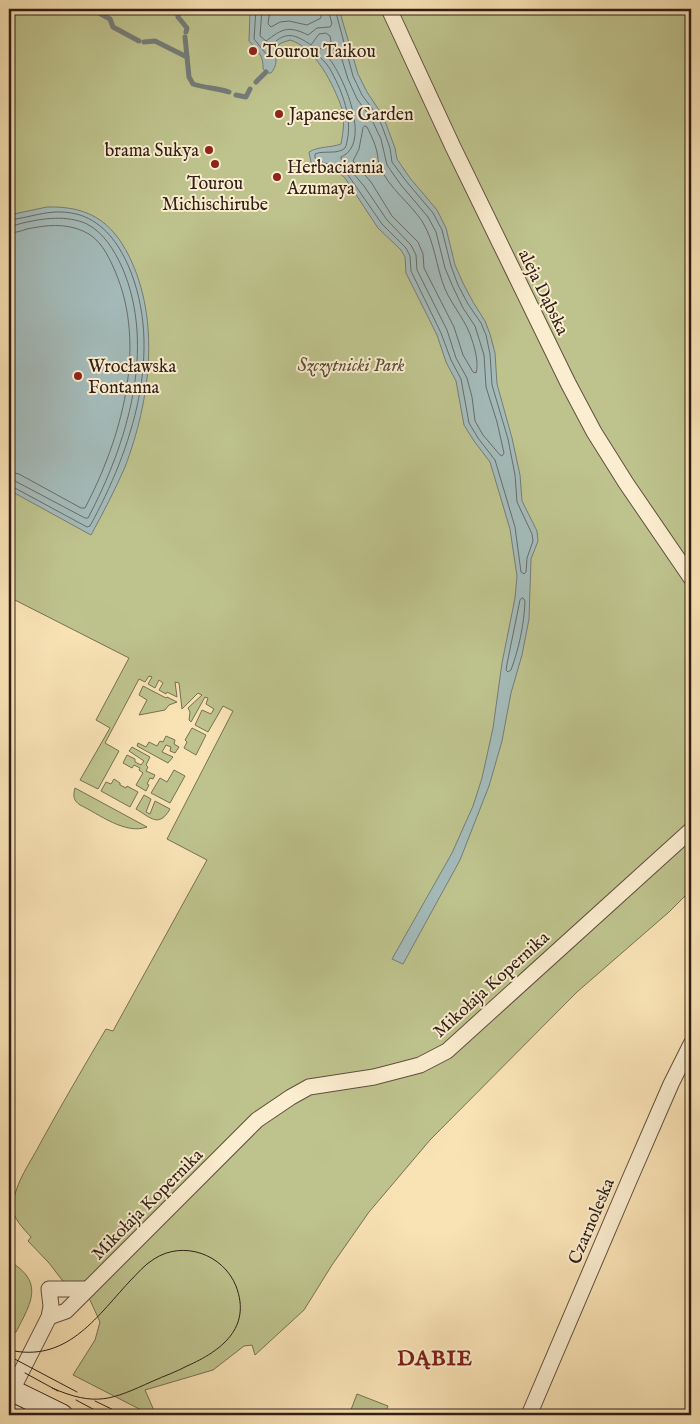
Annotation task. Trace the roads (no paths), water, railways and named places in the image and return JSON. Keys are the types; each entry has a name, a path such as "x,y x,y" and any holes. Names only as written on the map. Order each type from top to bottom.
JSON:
{"main road":[{"path":"10,1390 62,1415"}],"street":[{"name":"aleja Dąbska","path":"389,9 453,147 568,384 594,432 626,483 691,578"},
{"name":"Mikołaja Kopernika","path":"49,1317 66,1311 257,1120 291,1096 309,1088 374,1077 420,1065 446,1051 691,830"},
{"name":"Czarnoleska","path":"529,1415 643,1147 691,1044"},
{"path":"10,1390 49,1317 50,1289 88,1289"}],"water":[{"path":"252,9 339,9 358,74 381,113 395,148 397,159 437,210 446,228 455,265 490,334 495,353 497,384 520,475 522,501 537,531 538,541 531,559 529,619 522,655 511,693 502,741 489,786 460,860 403,964 392,959 452,853 473,806 482,778 493,728 502,663 515,598 517,576 510,529 490,462 464,425 456,381 446,362 437,335 406,273 405,257 401,250 378,228 345,178 335,169 324,168 311,162 309,152 341,144 343,113 329,78 308,50 290,40 281,43 275,48 276,64 271,73 263,69 261,57 249,41 250,12"},
{"name":"Wrocławska Fontanna","path":"47,207 74,209 106,224 129,256 139,281 145,307 148,361 141,415 125,467 91,535 9,490 9,215"}],"waterway":[{"path":"99,9 99,13 110,19 113,27 139,41"},
{"path":"178,9 178,17 187,28 186,32"},
{"path":"185,37 189,77 193,84 229,92"},
{"path":"144,42 155,41 187,57"},
{"path":"256,82 266,72"},
{"path":"236,95 246,97 250,89"}],"tram line":[{"path":"9,1350 29,1352 47,1350 63,1344 78,1335 144,1267 165,1253 177,1251 201,1253 212,1258 230,1275 236,1286 240,1301 240,1314 236,1326 222,1345 200,1360 114,1397 103,1399 80,1398 52,1388"},
{"path":"9,1356 77,1392"},
{"path":"25,1373 58,1391"},
{"path":"76,1400 104,1415"},
{"path":"95,1401 124,1415"}],"place":[{"name":"Tourou Taikou","path":"253,51"},
{"name":"Japanese Garden","path":"279,114"},
{"name":"brama Sukya","path":"209,150"},
{"name":"Tourou Michischirube","path":"215,164"},
{"name":"Herbaciarnia Azumaya","path":"277,177"},
{"name":"Wrocławska Fontanna","path":"78,376"}],"district":[{"name":"DĄBIE","path":"435,1357"}],"park label":[{"name":"Szczytnicki Park","path":"351,365"}]}
